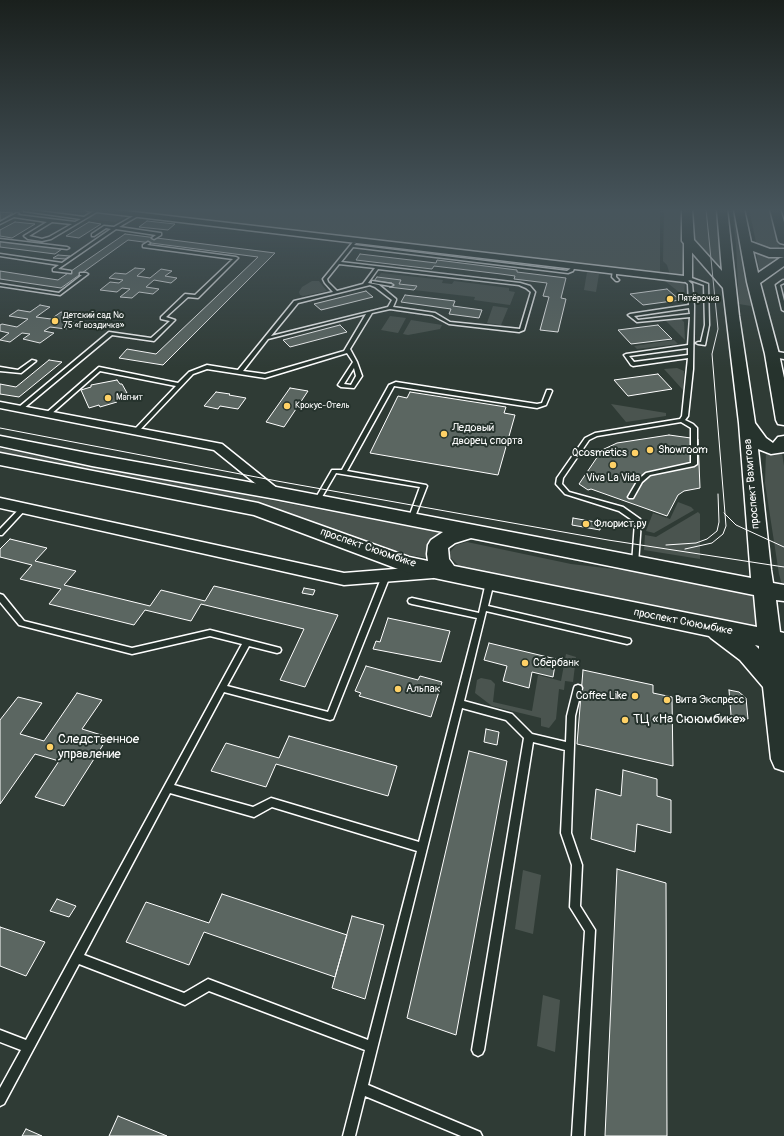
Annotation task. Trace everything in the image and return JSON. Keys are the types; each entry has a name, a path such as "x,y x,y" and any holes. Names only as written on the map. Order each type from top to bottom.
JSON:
{"main road":[{"path":"708,262 730,288"},
{"name":"проспект Вахитова","path":"722,262 730,288 732,316 777,640 776,686 784,758"},
{"path":"749,262 763,321 778,355 784,420"},
{"path":"753,282 783,262"},
{"path":"732,316 736,308 745,306 756,311 763,321"},
{"path":"747,423 763,445 771,448 780,448 784,441"},
{"path":"0,441 92,460 276,493 467,532 709,578 769,584"},
{"name":"проспект Сююмбике","path":"0,459 258,509 406,564 777,640"},
{"path":"443,572 437,554 438,545 448,538 467,532"},
{"path":"713,628 748,653 776,686"}],"street":[{"path":"491,262 573,266 686,278 688,262"},
{"path":"688,266 698,264 716,272"},
{"path":"0,405 218,447 276,493"},
{"path":"0,503 344,578 443,572"}],"lane":[{"path":"48,262 63,264"},
{"path":"66,262 54,270 70,272"},
{"path":"21,408 111,334 152,340 173,320 163,318 187,296 196,297 232,262"},
{"path":"268,338 390,308 433,314 449,322 515,332 522,330 533,292 520,284 338,263 325,279 336,292"},
{"path":"366,283 377,268"},
{"path":"614,271 614,277 617,280"},
{"path":"483,279 486,272"},
{"path":"0,285 62,294 86,274 82,274"},
{"path":"682,420 685,416 692,315 690,284 686,278"},
{"path":"686,278 706,284 707,325 703,344 698,343"},
{"path":"784,281 778,285 784,310"},
{"path":"366,283 377,286 394,300 390,308"},
{"path":"239,372 296,302 366,283 390,285"},
{"path":"692,306 630,315 636,321 692,315"},
{"path":"136,432 191,373 207,367 264,376 346,352 370,312"},
{"path":"690,346 626,355 633,364 690,356"},
{"path":"348,350 355,362 359,376 352,387 341,385 355,362"},
{"path":"0,369 20,372 34,361"},
{"path":"48,414 98,369 180,385"},
{"path":"344,472 392,385 396,384 537,406 544,404 549,391"},
{"path":"631,497 640,481 648,474 690,466 695,463 694,428 682,420 603,432 592,436 587,439 559,481 561,487 570,494 621,509 638,521 635,564"},
{"path":"317,502 334,471 424,486 411,520"},
{"path":"0,533 24,508"},
{"path":"222,688 330,716 386,576"},
{"path":"349,1136 490,582"},
{"path":"0,597 22,623 132,651 210,633 277,650"},
{"path":"412,601 482,612 628,641"},
{"path":"0,1100 247,642"},
{"path":"578,688 571,716 566,833 577,864 575,907 590,930 578,1136"},
{"path":"460,704 509,717 529,737 570,748"},
{"path":"478,1050 529,737"},
{"path":"168,788 254,812 271,802 422,848"},
{"path":"76,958 185,999 208,985 372,1047"},
{"path":"0,1036 28,1047"},
{"path":"362,1089 476,1136"}],"shaded area":[{"path":"557,262 660,262 660,274"},
{"path":"664,262 685,262 686,274 670,275 667,265"},
{"path":"710,262 721,262 722,276"},
{"path":"737,262 742,262 744,276 750,294 751,306 739,304"},
{"path":"758,262 776,262 760,273"},
{"path":"587,272 599,274 596,292 584,290"},
{"path":"381,273 443,280 442,283 452,284 454,281 509,288 509,291 515,292 510,305 474,300 475,297 414,290 416,286 399,284 401,280 378,277"},
{"path":"682,280 685,283 684,296 665,281"},
{"path":"312,281 319,281 327,291 303,296 300,295 299,292 302,287"},
{"path":"493,306 508,308 501,325 487,323"},
{"path":"390,316 406,318 398,333 381,330"},
{"path":"681,319 684,322 685,340 666,321"},
{"path":"411,320 442,325 440,329 408,335 403,334"},
{"path":"674,340 678,344 637,349 634,346"},
{"path":"677,368 684,371 683,390 664,369"},
{"path":"611,404 666,413 666,416 626,422"},
{"path":"0,448 437,532 439,534 430,558 399,554 255,502 0,453"},
{"path":"766,451 782,453 784,466 784,586 782,585 779,574 765,483"},
{"path":"678,502 691,507 694,510 654,533 646,531 653,513 670,519"},
{"path":"698,512 700,514 700,559 644,550 645,535 656,537"},
{"path":"467,542 571,564 630,571 755,595 759,629 459,566 450,557 450,552 456,545"},
{"path":"566,654 576,657 573,682 565,681 564,690 559,689 556,719 549,728 541,726 541,718 492,706 475,693 477,680 481,678 491,680 495,684 493,702 532,711 538,675 561,681"},
{"path":"523,870 541,875 533,934 515,929"},
{"path":"543,995 560,1000 555,1052 537,1046"}],"building":[{"path":"84,262 97,262 61,288 0,279 0,271 58,280"},
{"path":"253,262 266,262 163,365 119,358 127,349 156,354"},
{"path":"373,262 453,262 566,278 561,298 566,299 558,332 540,330 549,297 543,296 547,283 514,279 515,276 501,274 434,266 432,269"},
{"path":"135,268 145,269 137,276 150,278 161,269 172,271 165,276 177,278 171,283 154,280 146,287 159,289 153,294 139,292 132,298 120,297 130,289 122,288 117,292 100,290 110,282 119,283 123,280 109,278 115,273 126,274"},
{"path":"377,277 401,280 399,284 417,286 414,290 389,287 392,283 374,281"},
{"path":"667,289 680,300 643,305 630,294"},
{"path":"366,291 373,297 321,310 314,304"},
{"path":"405,295 455,301 453,306 482,310 479,318 449,314 451,309 401,302"},
{"path":"40,305 50,307 36,317 51,319 61,312 72,314 62,321 75,323 66,329 50,327 44,331 54,333 40,343 23,339 30,334 22,333 10,342 0,340 9,333 0,331 0,325 2,324 17,327 28,319 9,316 18,310 30,312"},
{"path":"340,325 347,332 290,347 283,340"},
{"path":"658,325 672,339 631,344 618,330"},
{"path":"49,360 62,362 19,397 0,394 0,384 16,387"},
{"path":"658,374 672,389 628,396 614,380"},
{"path":"117,380 120,384 122,384 127,393 123,394 125,398 100,407 99,405 89,408 81,390 91,387 91,385"},
{"name":"Крокус-Отель","path":"290,388 308,391 284,427 266,422"},
{"path":"216,392 246,398 238,409 220,406 218,409 204,406"},
{"name":"Ледовый дворец спорта","path":"410,392 506,407 504,413 515,415 498,475 370,453 398,396 407,398"},
{"path":"669,435 698,439 700,488 684,491 678,495 667,516 591,489 588,490 579,484 602,450 617,443"},
{"name":"Флорист.ру","path":"573,518 601,523 600,530 572,525"},
{"path":"10,539 47,548 35,561 76,571 64,585 150,606 161,590 205,601 214,586 338,615 305,687 280,680 304,629 201,604 191,621 145,610 134,625 49,604 61,589 20,579 32,565 0,557 0,549"},
{"path":"304,588 315,590 313,595 302,593"},
{"path":"388,618 450,631 441,662 373,649 376,641 380,642"},
{"name":"Сбербанк","path":"489,643 556,659 553,677 532,672 529,688 503,681 507,666 484,660"},
{"name":"Альпак","path":"366,666 418,680 420,676 442,682 431,717 359,696 361,693 355,691"},
{"name":"ТЦ «На Сююмбике»","path":"583,670 653,685 653,693 672,697 673,766 577,744"},
{"path":"729,690 739,692 746,698 748,719 731,715"},
{"name":"Следственное управление","path":"77,693 102,700 82,729 108,737 64,806 35,797 59,761 35,754 0,804 0,720 18,697 42,703 20,734 44,741"},
{"path":"486,729 499,732 497,745 484,742"},
{"path":"289,736 397,766 388,796 276,764 266,787 211,771 226,743 279,758"},
{"path":"469,751 507,761 456,1035 407,1018"},
{"path":"623,770 657,779 657,796 671,800 671,833 637,824 635,852 591,839 596,789 621,796"},
{"path":"617,869 666,883 667,1136 605,1136"},
{"path":"222,894 347,935 335,977 204,932 189,965 126,942 146,902 209,923"},
{"path":"57,899 76,906 69,917 50,911"},
{"path":"352,916 384,925 365,999 332,988"},
{"path":"0,927 45,942 26,976 0,966"},
{"path":"118,1116 167,1136 109,1136"},
{"path":"26,1129 42,1136 22,1136"}],"tram line":[{"path":"711,262 718,329 712,354 725,514"},
{"path":"0,428 277,481 608,540 784,567"},
{"path":"666,545 696,543 707,539 717,531 719,522 718,494"},
{"path":"685,549 712,543 723,534 726,526 725,514"},
{"path":"725,514 736,525 784,547"}],"place":[{"name":"Пятёрочка","path":"670,299"},
{"name":"Детский сад № 75 «Гвоздичка»","path":"55,321"},
{"name":"Магнит","path":"108,398"},
{"name":"Крокус-Отель","path":"287,406"},
{"name":"Ледовый дворец спорта","path":"444,434"},
{"name":"Showroom","path":"650,450"},
{"name":"Qcosmetics","path":"635,453"},
{"name":"Viva La Vida","path":"613,465"},
{"name":"Флорист.ру","path":"586,524"},
{"name":"Сбербанк","path":"525,663"},
{"name":"Альпак","path":"398,689"},
{"name":"Coffee Like","path":"635,696"},
{"name":"Вита Экспресс","path":"667,700"},
{"name":"ТЦ «На Сююмбике»","path":"625,720"},
{"name":"Следственное управление","path":"50,747"}]}
